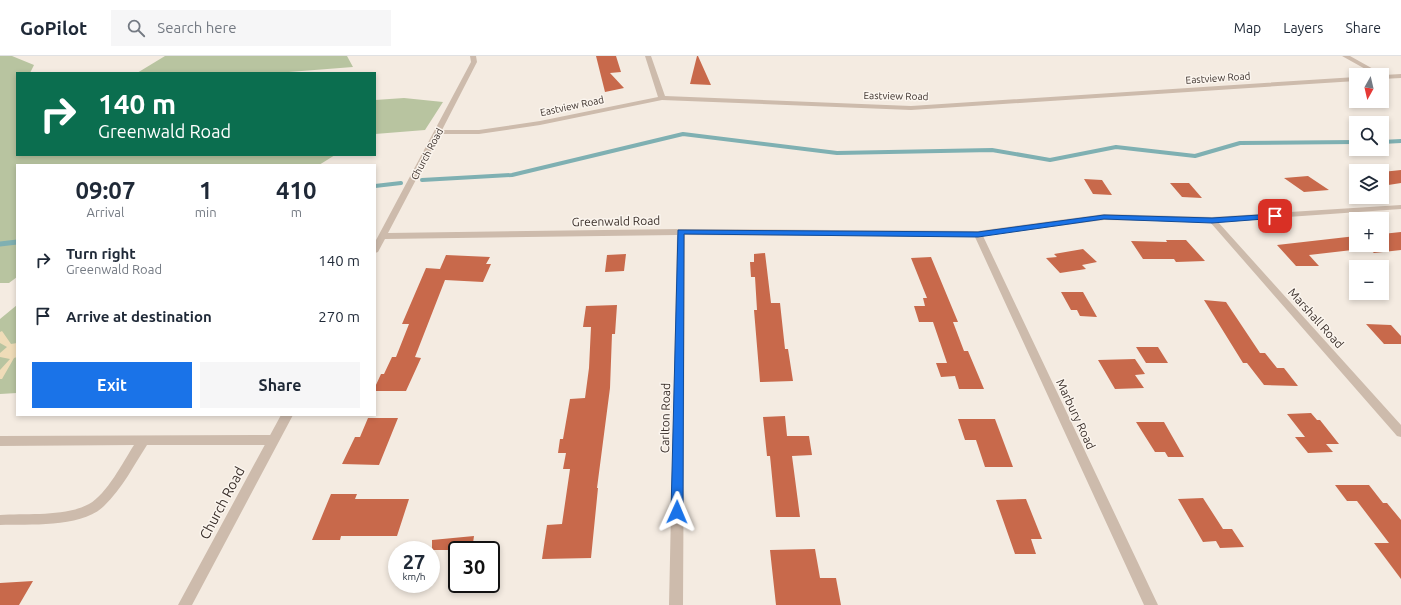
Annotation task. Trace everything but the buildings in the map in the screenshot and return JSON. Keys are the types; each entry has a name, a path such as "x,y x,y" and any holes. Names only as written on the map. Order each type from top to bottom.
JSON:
{"street":[{"name":"Church Road","path":"376,248 474,62 473,56"},
{"path":"648,56 662,98"},
{"path":"1345,56 1368,68"},
{"path":"1389,76 1401,76"},
{"name":"Eastview Road","path":"438,132 479,132 540,123 662,98 911,108 1349,79"},
{"name":"Greenwald Road","path":"382,236 681,232 978,234 1104,217 1212,220 1401,207"},
{"name":"Marshall Road","path":"1212,220 1401,434"},
{"name":"Carlton Road","path":"676,605 681,232"},
{"name":"Marbury Road","path":"978,234 1151,605"},
{"name":"Church Road","path":"185,605 286,416"},
{"path":"0,442 273,440"},
{"path":"0,520 68,516 94,507 111,490 143,441"}],"green space":[{"path":"0,56 12,56 34,65 30,72 16,72 16,156 333,156 321,164 16,164 16,278 9,283 0,283"},
{"path":"165,56 347,56 353,67 289,72 139,72"},
{"path":"404,98 443,102 425,130 376,134 376,100"},
{"path":"16,306 16,393 0,394 0,319"}],"sand":[{"path":"2,331 11,344 16,343 16,357 14,358 2,379 0,379 0,370 10,359 0,357 0,353 7,347 0,343 0,332"}],"waterway":[{"path":"422,180 512,175 683,134 837,153 992,150 1050,160 1116,147 1195,156 1240,143 1349,142"},
{"path":"1389,142 1401,141"},
{"path":"376,186 401,183"},
{"path":"0,244 16,242"}],"route":[{"path":"677,512 681,232 978,234 1104,217 1212,220 1275,216"}]}
